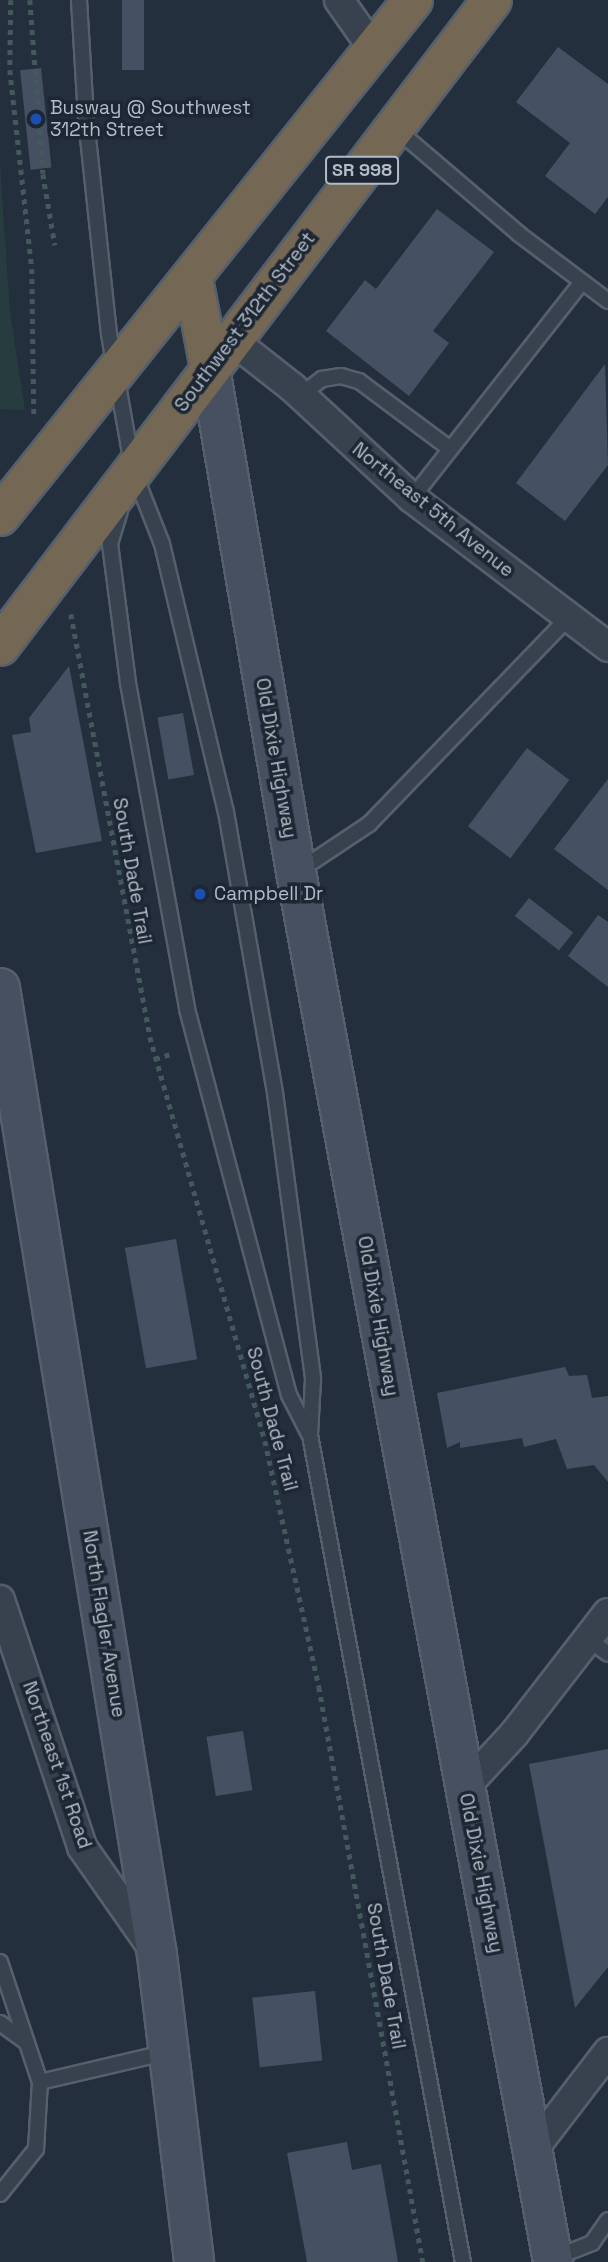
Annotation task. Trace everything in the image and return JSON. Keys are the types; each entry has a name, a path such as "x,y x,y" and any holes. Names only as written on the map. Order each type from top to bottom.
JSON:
{"highway":[{"name":"SR 998","path":"0,516 15,480 117,373 413,0"},
{"name":"Southwest 312th Street","path":"0,646 492,0"},
{"path":"193,279 221,354"}],"street":[{"path":"338,0 374,50"},
{"name":"Northeast 5th Avenue","path":"221,354 300,396 412,498 608,647"},
{"name":"Old Dixie Highway","path":"221,354 296,872 464,1788 535,2147 553,2260"},
{"name":"North Flagler Avenue","path":"0,988 4,1030 157,1955 194,2262"},
{"name":"Northeast 1st Road","path":"0,1600 82,1847 157,1955"},
{"path":"464,1788 598,1646 608,1613"},
{"path":"535,2147 608,2052"}],"lane":[{"path":"79,0 93,196 133,470 153,513 169,567 226,812 275,1093 313,1378 310,1435 463,2262"},
{"path":"394,127 608,301"},
{"path":"412,498 582,282"},
{"path":"300,396 323,379 341,376 359,381 449,448"},
{"path":"133,470 110,544 144,777 187,1009 289,1395 310,1435"},
{"path":"296,872 369,824 569,617"},
{"path":"0,1962 40,2082 36,2149 0,2194"},
{"path":"0,2023 26,2042"},
{"path":"40,2082 168,2052"},
{"path":"553,2260 592,2242 608,2220"}],"path":[{"path":"11,0 10,70 32,269 31,401 36,418"},
{"path":"30,0 43,174 55,245"},
{"name":"South Dade Trail","path":"69,604 155,1059 277,1494 339,1792 423,2262"},
{"path":"155,1059 174,1053"}],"green space":[{"path":"0,164 10,313 25,410 0,409"}],"building":[{"path":"122,0 144,0 144,70 122,70"},
{"path":"558,47 608,84 608,197 595,214 545,176 570,143 516,102"},
{"path":"41,68 51,167 31,170 20,70"},
{"path":"437,209 494,252 433,331 449,343 409,396 326,331 365,280 376,289"},
{"path":"605,364 608,465 565,521 516,483"},
{"path":"69,666 102,841 36,853 12,735 31,732 29,718"},
{"path":"183,713 194,775 168,780 157,718"},
{"path":"527,748 569,780 510,858 468,826"},
{"path":"608,779 608,890 554,849"},
{"path":"529,898 573,932 559,951 515,916"},
{"path":"598,915 608,922 608,987 568,956"},
{"path":"176,1239 197,1359 146,1368 125,1248"},
{"path":"565,1367 569,1376 587,1375 592,1398 608,1396 608,1482 594,1465 567,1469 556,1439 524,1447 522,1438 460,1448 460,1442 447,1448 437,1393"},
{"path":"243,1731 252,1790 216,1796 206,1737"},
{"path":"608,1749 608,1967 575,2008 529,1764"},
{"path":"315,1991 322,2061 260,2067 252,1998"},
{"path":"347,2142 352,2170 381,2164 398,2262 307,2262 287,2153"}],"place":[{"name":"Busway @ Southwest 312th Street","path":"36,119"},
{"name":"Campbell Dr","path":"200,894"}]}
